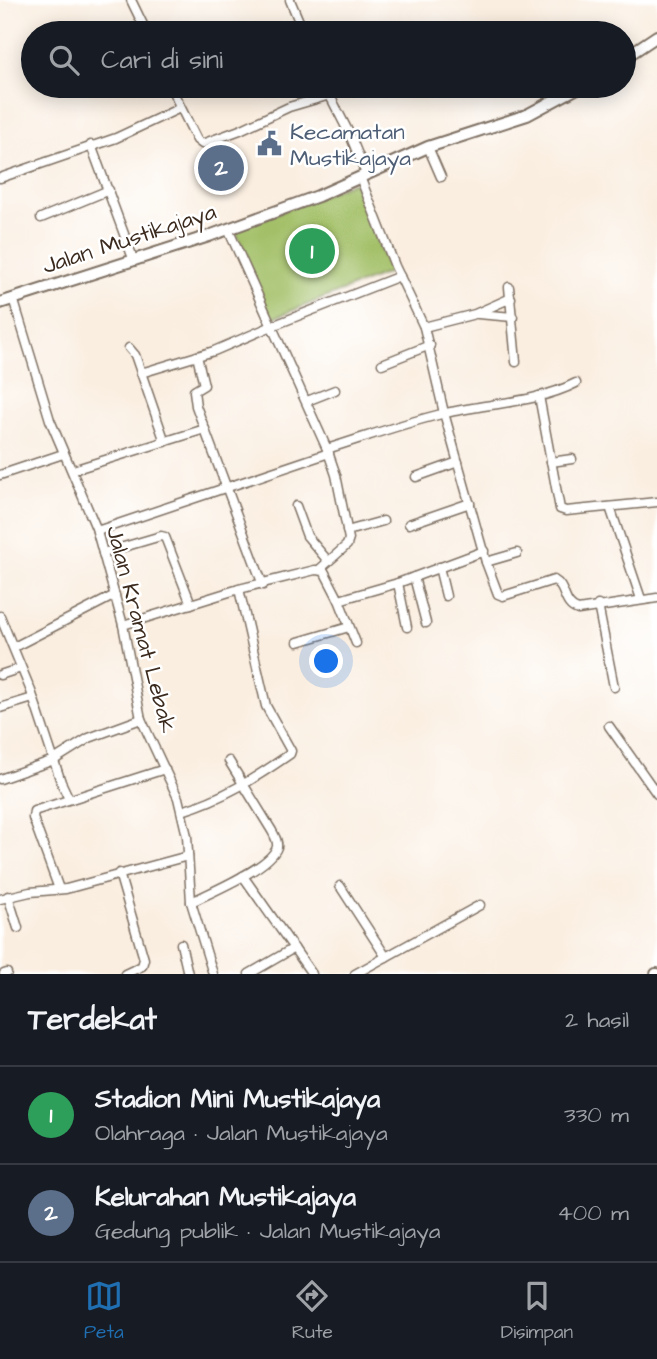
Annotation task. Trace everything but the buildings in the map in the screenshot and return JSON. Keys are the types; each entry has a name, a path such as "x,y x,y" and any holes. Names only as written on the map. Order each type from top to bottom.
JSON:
{"main road":[{"path":"636,50 657,36"},
{"name":"Jalan Mustikajaya","path":"4,299 134,261 228,229 318,195 428,148 527,115 559,98"}],"street":[{"path":"131,0 141,21"},
{"path":"290,0 299,21"},
{"path":"175,98 197,140 205,144 289,107 320,98"},
{"path":"332,98 350,135 400,276 424,327 444,414 496,591 500,595 554,580 560,585 571,608 578,610 657,598"},
{"path":"0,178 144,126 180,108"},
{"path":"91,145 134,261"},
{"path":"428,148 441,177"},
{"path":"41,218 109,190"},
{"path":"123,625 239,589 320,569 349,542 336,475 328,451 228,229"},
{"path":"141,373 214,351 400,276"},
{"path":"509,287 516,362"},
{"path":"424,327 475,314 511,298"},
{"name":"Jalan Kramat Lebak","path":"4,299 63,454 73,470 97,531 123,625 141,719 182,811 187,836 191,902 213,974"},
{"path":"475,314 513,317"},
{"path":"382,364 430,345"},
{"path":"129,348 135,355 165,442"},
{"path":"197,356 204,385 194,392 196,406 263,584"},
{"path":"97,531 444,414 539,396 576,383"},
{"path":"307,401 335,390"},
{"path":"539,396 561,509 566,511 657,502"},
{"path":"73,470 205,429"},
{"path":"1,473 63,454"},
{"path":"551,462 572,459"},
{"path":"416,477 458,462"},
{"path":"409,524 470,502"},
{"path":"296,506 307,536 328,561"},
{"path":"610,507 641,599"},
{"path":"347,531 383,522"},
{"path":"103,553 165,537 191,604"},
{"path":"339,600 398,583 484,551"},
{"path":"486,562 517,554"},
{"path":"439,567 446,596"},
{"path":"320,569 329,579 356,643"},
{"path":"414,577 426,623"},
{"path":"398,583 407,627"},
{"path":"182,811 216,800 291,751 266,706 239,589"},
{"path":"14,648 115,595"},
{"path":"598,606 614,687"},
{"path":"0,615 69,799"},
{"path":"298,642 349,627"},
{"path":"0,676 21,668"},
{"path":"0,708 33,698"},
{"path":"0,779 54,760 89,738 141,719"},
{"path":"609,726 657,794"},
{"path":"191,902 243,876 274,853 277,844 245,783 229,761"},
{"path":"59,889 32,814 34,811 165,769"},
{"path":"18,929 4,898 80,885 188,856"},
{"path":"119,873 144,959 142,966 125,974"},
{"path":"243,876 312,974"},
{"path":"340,886 386,957"},
{"path":"355,974 480,905"},
{"path":"181,944 188,974"},
{"path":"249,974 294,948"}],"green space":[{"path":"354,182 390,272 271,319 235,230"}],"place":[{"name":"Kecamatan Mustikajaya","path":"270,144"},
{"name":"Kelurahan Mustikajaya","path":"221,168"},
{"name":"Stadion Mini Mustikajaya","path":"312,251"}]}
